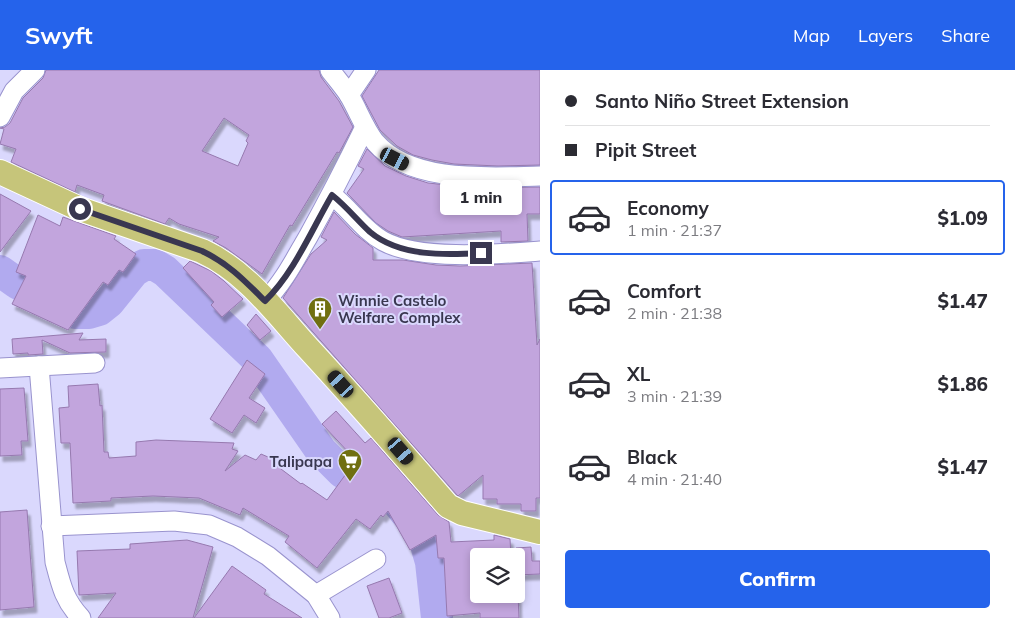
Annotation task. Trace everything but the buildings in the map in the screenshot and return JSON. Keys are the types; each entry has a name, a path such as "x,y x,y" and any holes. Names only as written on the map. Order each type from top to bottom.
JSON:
{"main road":[{"path":"0,172 80,209 202,251 219,259 234,270 265,301 448,506 462,513 540,532"}],"street":[{"path":"0,117 14,91 35,70"},
{"path":"330,70 349,95 365,127 383,150 410,166 458,175 498,177 540,176"},
{"path":"349,95 366,70"},
{"path":"265,301 286,277 332,195 365,127"},
{"path":"332,195 370,232 384,242 409,251 460,254 540,251"},
{"path":"0,368 95,363"},
{"path":"39,366 55,562 68,602 81,618"},
{"path":"52,526 174,521 209,525 237,537 268,556 316,595 330,618"},
{"path":"316,595 376,559"}],"waterway":[{"path":"0,271 17,283 75,313 89,313 99,310 109,302 134,271 144,265 155,265 165,271 257,359 321,451 342,472 357,481 382,490 392,496 411,519 424,538 431,562 437,618"}],"place":[{"name":"Winnie Castelo Welfare Complex","path":"320,330"},
{"name":"Talipapa","path":"350,482"}],"route":[{"path":"80,209 202,251 219,259 234,270 265,301 286,277 332,195 370,232 384,242 409,251 446,254 481,253"}]}
